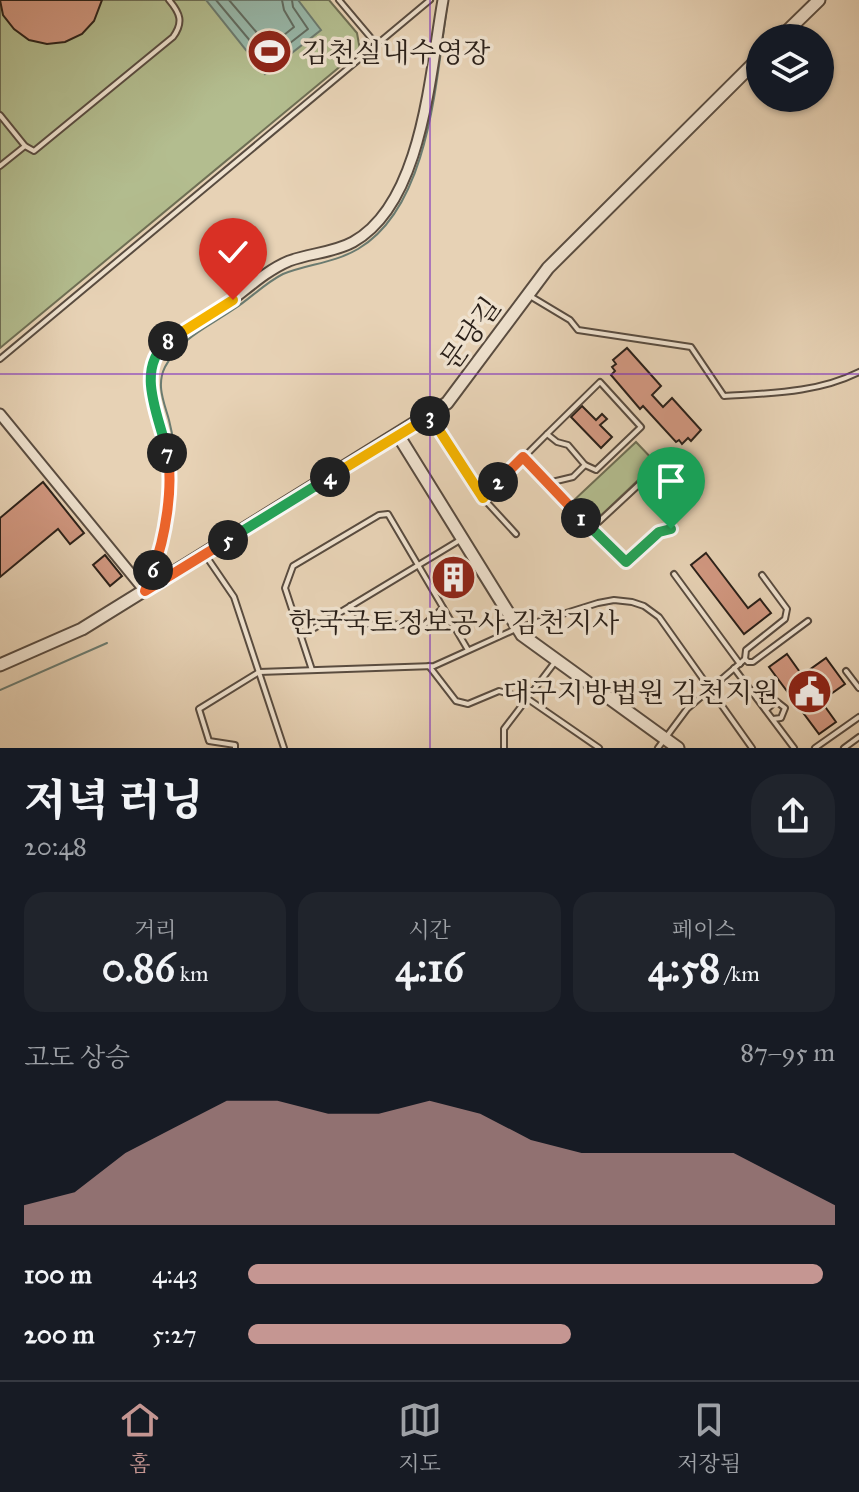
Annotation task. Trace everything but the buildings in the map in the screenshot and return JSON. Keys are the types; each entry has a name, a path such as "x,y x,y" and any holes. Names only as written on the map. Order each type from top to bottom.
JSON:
{"street":[{"path":"0,414 145,591 158,557 170,483 164,436 154,407 150,382 154,359 162,346 175,336 215,313 279,266 356,241 381,219 398,194 418,145 443,0"},
{"path":"794,24 819,0"},
{"name":"문당길","path":"0,665 82,629 447,403 548,268 746,71"},
{"path":"398,435 522,635 661,744 678,748"}],"lane":[{"path":"0,115 25,146 34,151 173,37 181,22 179,13 169,0"},
{"path":"339,0 377,45"},
{"path":"0,359 430,0"},
{"path":"0,166 25,146"},
{"path":"528,295 570,320 578,330 691,347 724,396 794,392 841,382 859,372"},
{"path":"483,498 523,457 600,382 641,427 596,470 585,465 568,445 557,442 547,434"},
{"path":"429,415 483,498 516,534"},
{"path":"591,529 674,452"},
{"path":"523,457 626,562 659,532 671,529"},
{"path":"548,483 573,477 585,465"},
{"path":"312,670 285,588 293,566 379,515 388,514 468,650"},
{"path":"301,636 462,538"},
{"path":"205,554 234,597 284,748"},
{"path":"674,574 740,664"},
{"path":"661,744 687,709 740,664 745,659 746,650 788,614 762,575"},
{"path":"235,748 235,745 209,741 199,709 259,672 429,666 518,628 614,600 644,606 659,617 752,748"},
{"path":"350,606 368,624 424,625 443,608"},
{"path":"745,659 753,662 808,621"},
{"path":"504,748 504,729 557,660"},
{"path":"429,666 456,701 468,704 499,691 528,699 599,748"},
{"path":"734,668 794,748"},
{"path":"846,671 859,688"},
{"path":"766,711 773,703 779,701 784,705 784,716 773,719"},
{"path":"815,748 859,717"},
{"path":"844,748 859,737"}],"green space":[{"path":"0,0 329,0 357,33 360,50 0,348"},
{"path":"636,442 656,463 592,524 572,502"}],"water":[{"name":"김천실내수영장","path":"206,0 298,0 321,30 265,74"}],"waterway":[{"path":"164,558 176,473 173,438 161,387 165,367 178,348 276,278 349,254 382,229 401,203 426,137 448,0"},
{"path":"0,690 107,643"}],"place":[{"name":"김천실내수영장","path":"270,52"},
{"name":"한국국토정보공사 김천지사","path":"454,577"},
{"name":"대구지방법원 김천지원","path":"810,692"}],"route":[{"path":"233,300 175,336 162,346 154,359 150,382 169,461 170,483 158,557 145,591 429,415 483,498 523,457 626,562 659,532 671,529"}]}
